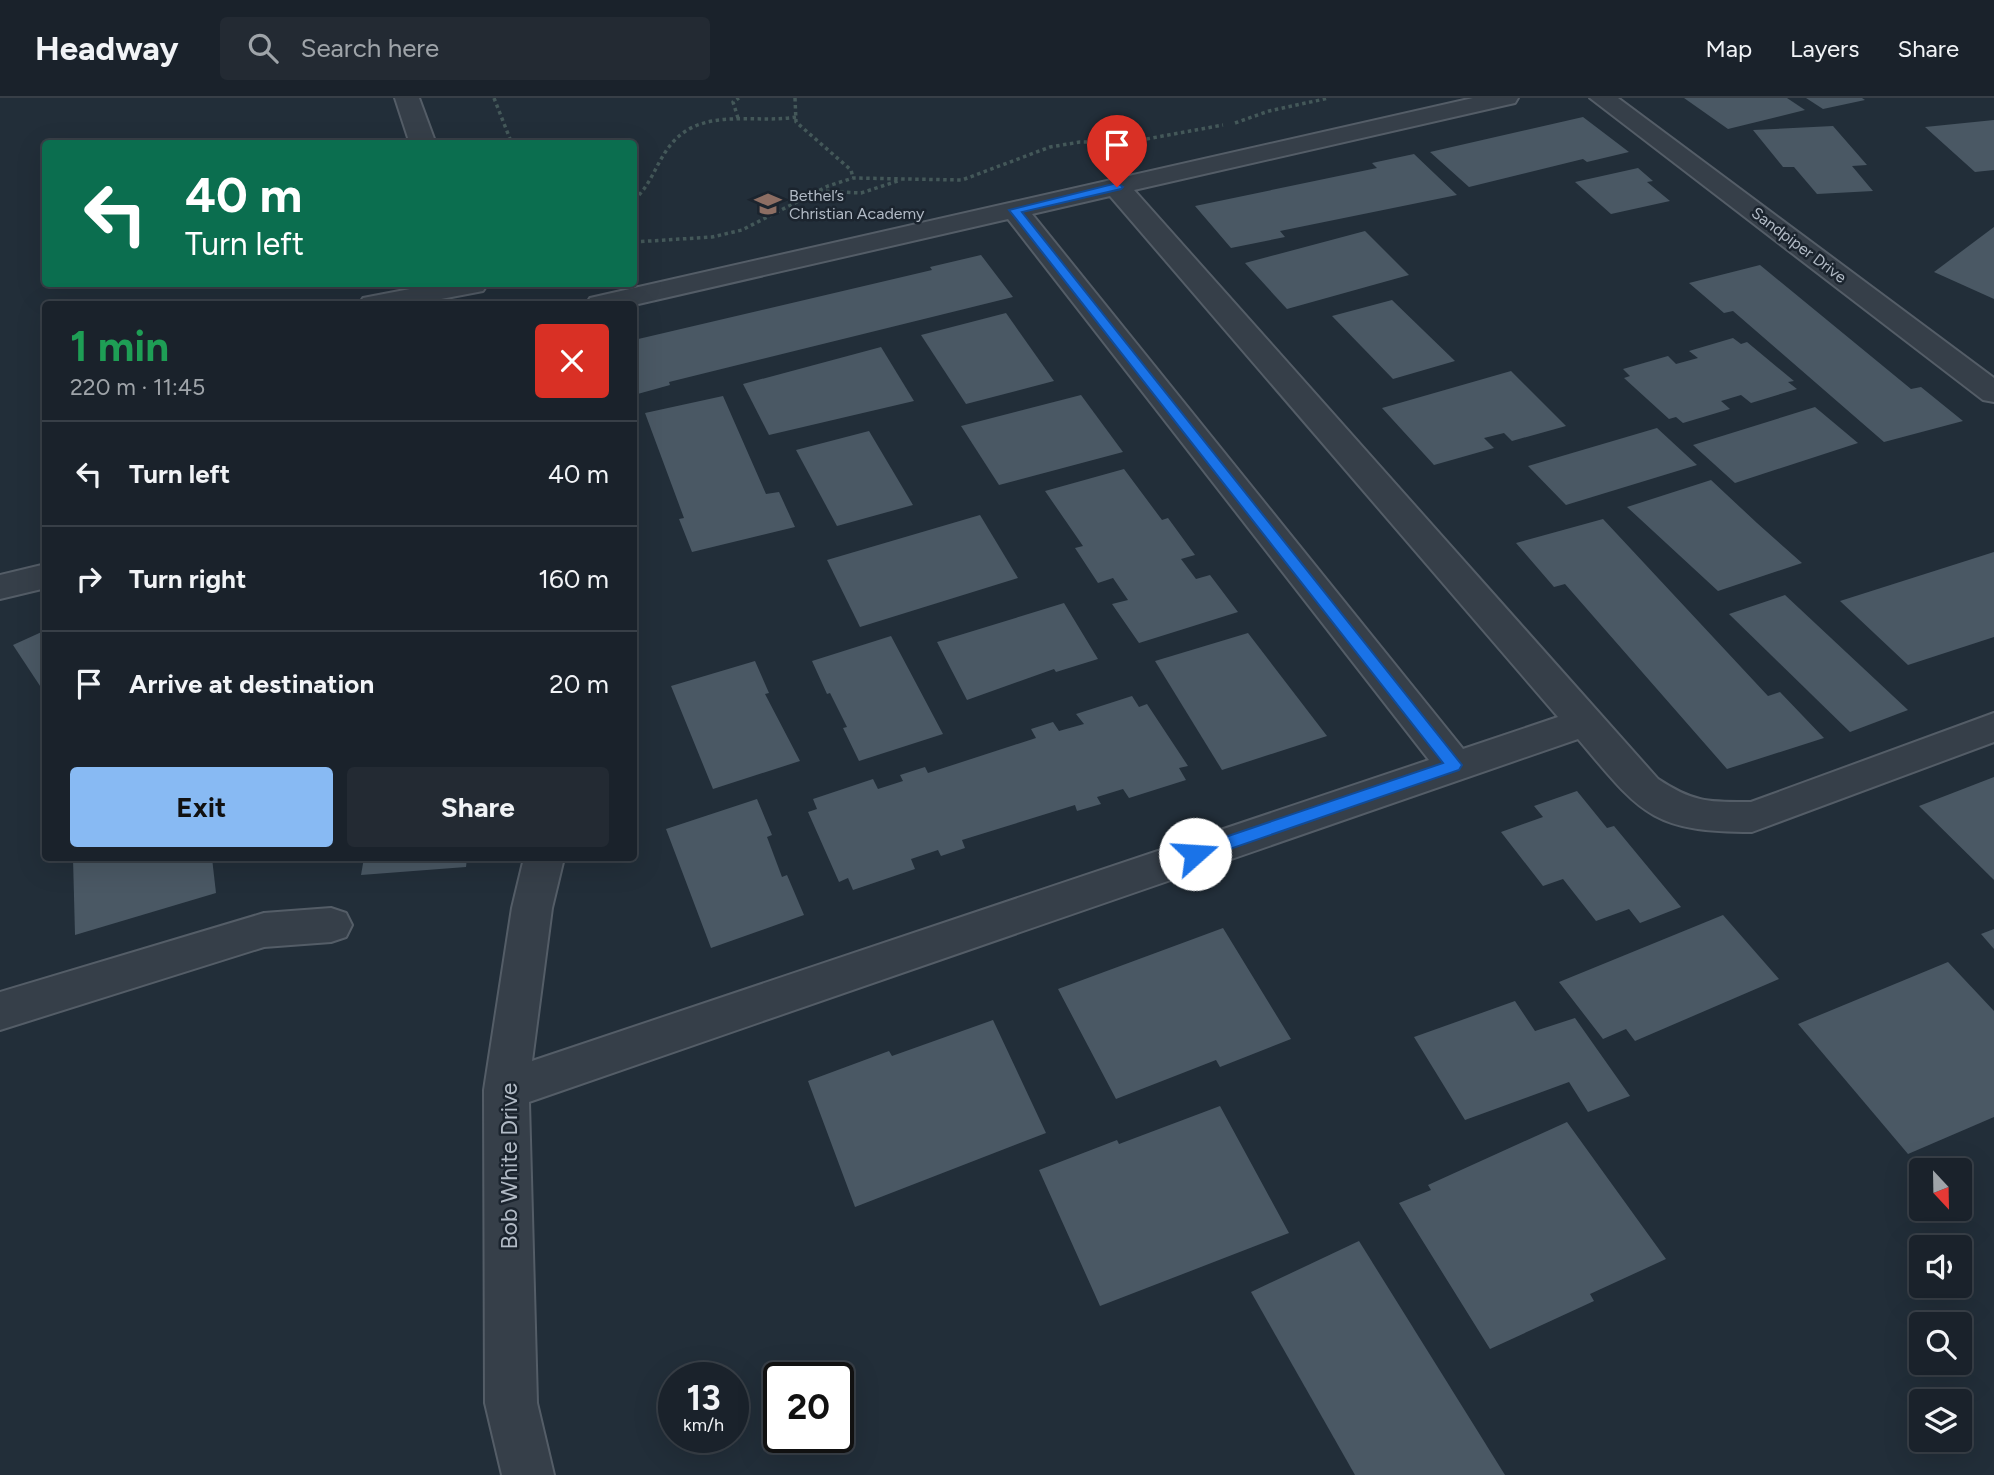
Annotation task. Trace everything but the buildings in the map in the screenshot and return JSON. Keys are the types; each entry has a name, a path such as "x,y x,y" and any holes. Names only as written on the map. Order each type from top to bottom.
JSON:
{"street":[{"path":"407,98 422,140"},
{"path":"613,301 1506,98"},
{"name":"Sandpiper Drive","path":"1602,98 1994,393"},
{"path":"1117,187 1644,790 1676,811 1713,817 1752,817 1994,727"},
{"path":"1015,210 1454,765"},
{"path":"397,301 476,291"},
{"path":"0,587 42,577"},
{"path":"506,1090 1586,722"},
{"name":"Bob White Drive","path":"528,1475 511,1403 506,1090 532,908 543,861"},
{"path":"0,1011 264,930 331,925"}],"path":[{"path":"494,98 510,140"},
{"path":"738,118 733,102 739,98"},
{"path":"789,98 795,99 796,122 851,170 853,178"},
{"path":"637,242 727,235 755,225 835,181 853,178 962,180 983,174 1026,153 1050,147 1080,142 1130,142 1235,123 1269,111 1329,98"},
{"path":"637,198 650,188 672,143 687,132 738,118 775,121 796,117"},
{"path":"818,191 853,196 889,187 904,179"}],"place":[{"name":"Bethel’s Christian Academy","path":"768,204"}],"route":[{"path":"1117,187 1015,210 1454,765 1195,854"}]}
